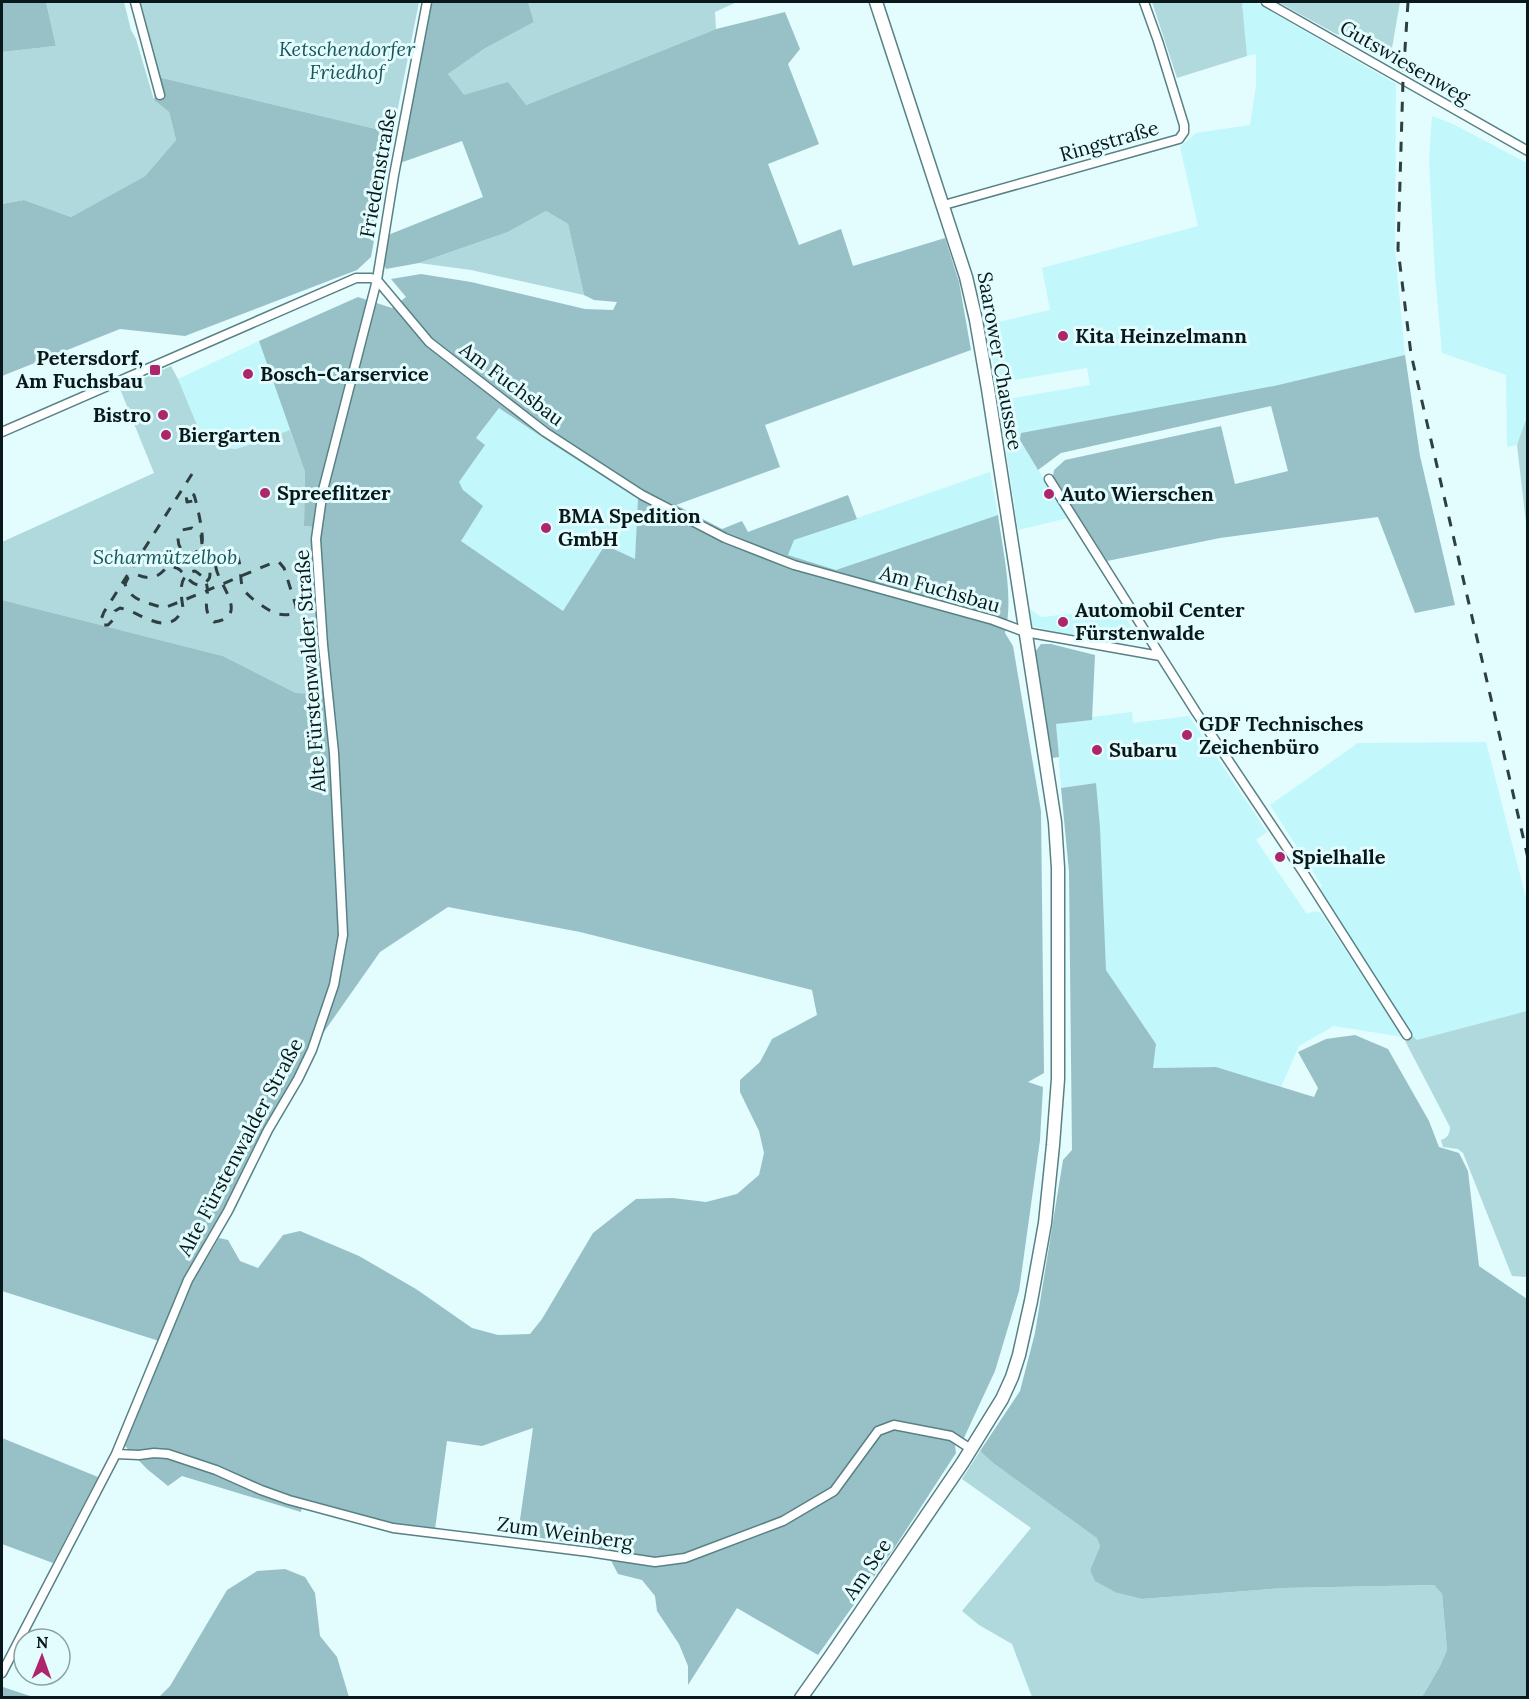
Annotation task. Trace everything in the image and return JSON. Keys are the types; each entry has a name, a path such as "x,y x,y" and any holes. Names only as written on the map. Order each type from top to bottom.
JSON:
{"main road":[{"name":"Saarower Chaussee","path":"876,2 944,206 966,277 976,320 1055,822 1059,868 1058,1079 1045,1223 1031,1301 1012,1377 1002,1399 971,1449"},
{"name":"Am See","path":"801,1698 971,1449"}],"street":[{"path":"135,2 160,95"},
{"name":"Friedenstraße","path":"376,280 427,2"},
{"name":"Ringstraße","path":"944,206 1179,139 1184,132 1184,125 1144,2"},
{"name":"Gutswiesenweg","path":"1266,2 1527,151"},
{"path":"2,432 356,278 376,280"},
{"name":"Am Fuchsbau","path":"376,280 429,342 545,432 642,495 724,538 794,565 1001,623 1025,632 1160,656"},
{"name":"Alte Fürstenwalder Straße","path":"2,1673 116,1454 189,1280 228,1211 268,1130 312,1050 334,985 343,935 334,753 316,539 323,490 376,280"},
{"path":"1049,479 1196,712 1303,872 1407,1035"},
{"name":"Zum Weinberg","path":"116,1454 168,1454 216,1470 245,1484 289,1500 393,1528 655,1562 685,1558 783,1521 834,1491 878,1431 894,1425 951,1436 971,1449"}],"shaded area":[{"path":"2,2 46,2 56,46 2,52"},
{"path":"431,2 528,2 534,22 484,49 448,74 464,95 508,82 526,105 716,29 785,12 800,49 788,64 819,144 768,164 799,245 841,229 853,266 945,238 959,282 971,350 765,425 780,467 676,505 722,529 742,521 748,532 848,495 857,519 794,540 788,555 836,570 998,515 1008,590 1005,633 1013,646 1041,811 1044,1073 1028,1082 1043,1087 1040,1140 1019,1291 995,1371 963,1440 954,1438 956,1453 895,1547 818,1655 737,1608 688,1685 688,1666 679,1644 657,1611 655,1596 642,1580 618,1574 605,1549 518,1534 533,1428 482,1446 447,1441 435,1529 379,1521 303,1501 301,1512 182,1476 168,1486 147,1469 125,1446 192,1283 219,1238 228,1240 240,1261 258,1268 283,1235 300,1231 359,1256 416,1289 472,1328 498,1335 530,1334 542,1319 593,1233 636,1199 673,1198 706,1202 737,1194 759,1175 764,1153 759,1131 740,1092 740,1080 760,1062 772,1039 817,1015 812,990 580,932 448,907 380,952 307,1056 159,1341 2,1291 2,600 223,656 296,693 322,694 311,544 313,527 304,526 305,472 259,341 358,297 392,308 406,297 391,279 421,274 471,282 585,309 613,310 617,302 594,300 584,295 568,224 546,211 508,232 419,263 386,269 384,264 388,235 483,197 462,141 400,163","holes":["499,408 638,499 635,559 605,545 563,611 461,541 483,506 463,490 459,482 485,445 476,438"]},
{"path":"1242,2 1255,2 1396,84 1395,250 1405,355 1274,386 1020,440 1068,518 1018,530 1001,417 1003,416 1002,400 1090,385 1087,368 1002,382 997,380 985,325 1050,310 1042,268 1198,226 1180,147 1196,133 1250,125 1256,86 1256,54 1247,56"},
{"path":"158,77 393,133 371,257 357,270 185,336 120,329 2,376 2,204 24,200 71,217 145,176 176,140 169,112 154,100"},
{"path":"1432,116 1453,124 1527,163 1528,417 1517,445 1507,447 1506,375 1442,353 1429,160"},
{"path":"259,341 305,472 234,514 178,379"},
{"path":"1405,355 1420,456 1455,605 1415,613 1378,517 1220,538 1107,561 1053,476 1054,470 1065,460 1221,426 1235,484 1288,471 1271,406 1061,453 1038,470 1020,440 1021,433 1274,386"},
{"path":"499,408 639,499 635,560 605,545 563,611 461,541 463,490 459,482 484,446 476,439"},
{"path":"990,472 998,515 836,570 788,555 794,540"},
{"name":"Automobil Center Fürstenwalde","path":"1030,609 1041,617 1120,609 1139,638 1115,643 1032,626"},
{"path":"1041,644 1051,644 1095,655 1092,720 1056,724 1059,757 1052,758 1035,652"},
{"path":"1132,712 1133,723 1189,716 1267,832 1256,840 1307,914 1315,911 1321,913 1403,1037 1334,1026 1299,1046 1281,1087 1216,1067 1153,1068 1156,1044 1106,970 1096,783 1061,788 1056,724"},
{"path":"1486,742 1527,902 1527,1011 1417,1040 1410,1033 1318,889 1322,886 1270,805 1358,743"},
{"path":"1096,783 1106,970 1156,1044 1153,1068 1216,1067 1314,1097 1318,1088 1298,1052 1326,1039 1355,1035 1388,1049 1429,1121 1439,1147 1459,1153 1468,1171 1479,1266 1527,1299 1527,1697 1422,1697 1447,1650 1442,1594 1434,1585 1284,1588 1142,1599 1117,1593 1095,1581 1090,1570 1100,1546 1097,1538 993,1463 980,1451 1020,1391 1035,1333 1063,1160 1072,1150 1069,872 1061,788"},
{"path":"2,1438 98,1477 53,1563 2,1544"},
{"path":"285,1569 305,1577 315,1593 320,1636 337,1657 349,1697 159,1697 170,1686 227,1590 257,1571"},
{"path":"3,1687 33,1697 2,1697"}],"green space":[{"path":"46,2 124,2 154,100 169,112 176,140 145,176 71,217 24,200 2,204 2,52 56,46"},
{"name":"Ketschendorfer Friedhof","path":"139,2 419,2 393,133 158,77"},
{"path":"528,2 737,2 715,12 716,29 526,105 463,95 448,74 484,49 534,22"},
{"path":"1152,2 1242,2 1247,56 1177,78"},
{"path":"1278,2 1400,2 1392,48 1336,34"},
{"path":"546,211 568,224 584,295 471,270 419,263 508,232"},
{"name":"Scharmützelbob","path":"171,366 202,437 224,448 236,449 252,444 260,438 258,434 271,437 290,430 305,472 304,526 313,527 311,544 322,694 296,693 223,656 2,600 2,542 154,473 120,389"},
{"path":"1527,417 1527,531 1517,445"},
{"path":"1527,1011 1527,1277 1512,1276 1463,1153 1458,1149 1443,1147 1441,1140 1448,1135 1450,1127 1403,1037 1410,1033 1417,1040"},
{"path":"980,1451 993,1463 1098,1538 1100,1546 1090,1570 1117,1593 1142,1599 1284,1588 1434,1585 1442,1594 1447,1650 1440,1666 1422,1697 1032,1697 1012,1644 979,1625 962,1611 1031,1528 962,1479"}],"railway":[{"path":"1408,2 1403,80 1398,249 1411,354 1528,858"},
{"path":"192,474 104,612 100,622 103,625 108,625 114,619 115,611 120,608 154,622 171,622 183,608 182,603 182,597 181,591 185,576 189,573 195,571 203,577 206,583 207,590 207,596 206,603 209,616 214,622 225,619 230,614 230,600 226,591 222,583 218,575 216,564 220,554 227,552 238,557 240,564 240,571 241,575 241,579 242,586 251,597 276,614 293,614 296,610 284,568 279,562 272,563 245,574 232,580 218,586 204,592 191,597 177,603 164,608 136,598 127,590 125,584 128,578 135,574 153,577 167,567 180,570 183,573 186,576 189,579 195,584 203,584 207,581 209,579 210,567 203,553 202,548 202,545 202,543 202,540 201,538 201,535 192,528 182,530 178,542 185,553 193,554 202,545 202,543 202,539 201,527 197,505 195,499 194,495 188,493 186,495 187,502 193,501 196,497 195,493"}],"place":[{"name":"Kita Heinzelmann","path":"1063,336"},
{"name":"Petersdorf, Am Fuchsbau","path":"155,370"},
{"name":"Bosch-Carservice","path":"248,374"},
{"name":"Bistro","path":"163,415"},
{"name":"Biergarten","path":"166,435"},
{"name":"Spreeflitzer","path":"265,493"},
{"name":"Auto Wierschen","path":"1049,494"},
{"name":"BMA Spedition GmbH","path":"546,528"},
{"name":"Automobil Center Fürstenwalde","path":"1063,622"},
{"name":"GDF Technisches Zeichenbüro","path":"1187,735"},
{"name":"Subaru","path":"1097,750"},
{"name":"Spielhalle","path":"1280,857"}]}
